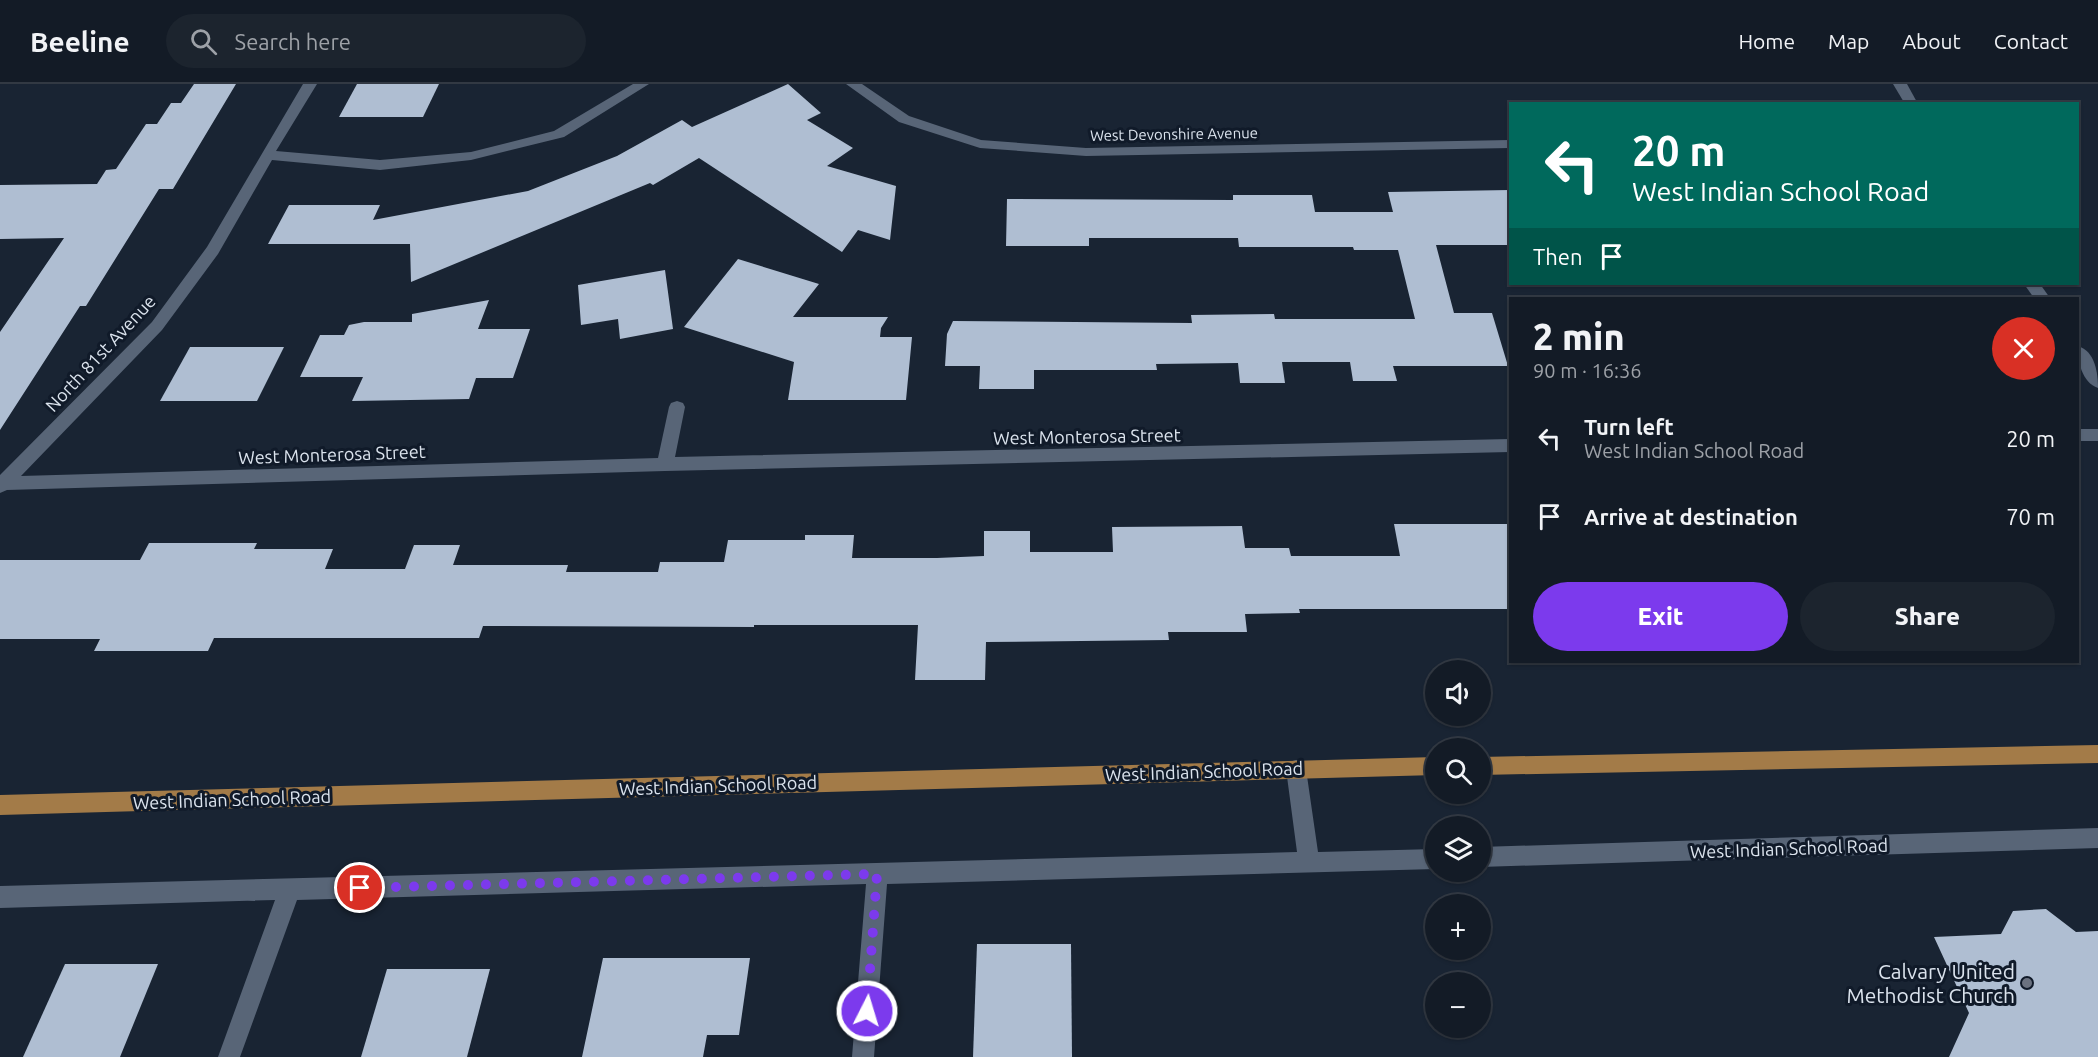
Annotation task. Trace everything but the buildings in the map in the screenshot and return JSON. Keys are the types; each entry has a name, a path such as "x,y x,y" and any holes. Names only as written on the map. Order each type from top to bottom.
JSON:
{"main road":[{"path":"1491,766 2098,754"},
{"name":"West Indian School Road","path":"0,805 1425,766"}],"street":[{"name":"North 81st Avenue","path":"1,484 157,326 213,250 310,84"},
{"path":"269,155 380,165 471,156 559,134 642,84"},
{"name":"West Devonshire Avenue","path":"853,84 904,119 980,144 1086,152 1509,144"},
{"path":"1900,84 1911,102"},
{"path":"2079,354 2098,382"},
{"path":"665,464 677,407"},
{"path":"2079,435 2098,435"},
{"name":"West Monterosa Street","path":"1,484 665,464 1509,446"},
{"path":"1296,769 1309,863"},
{"name":"West Indian School Road","path":"1491,857 2098,838"},
{"path":"0,897 1425,859"},
{"path":"863,1057 877,874"},
{"path":"229,1057 290,889"}],"place":[{"name":"Calvary United Methodist Church","path":"2027,983"}],"route":[{"path":"360,888 877,874 867,1011"}]}
